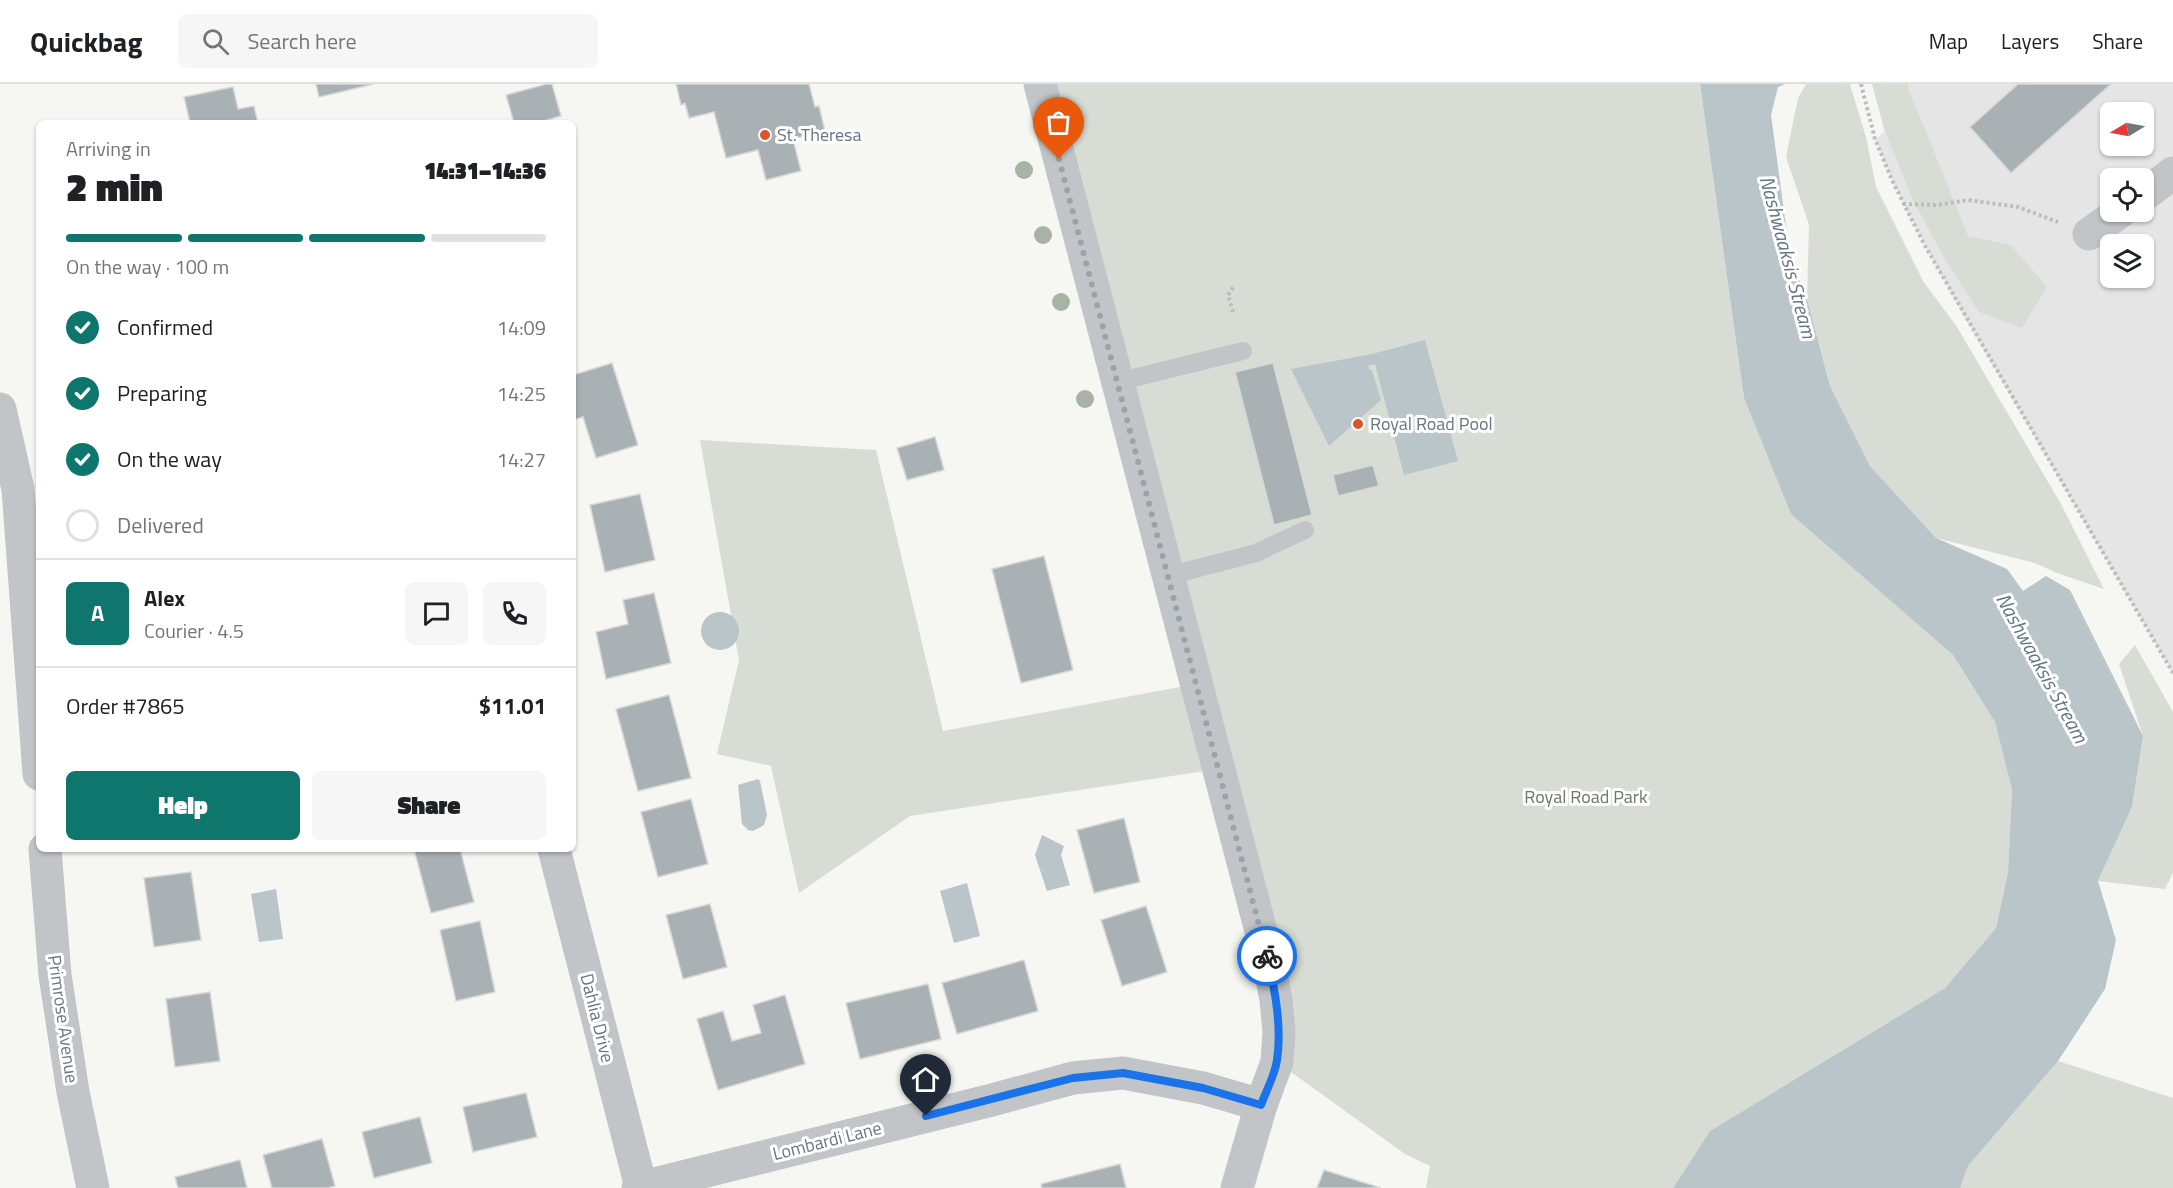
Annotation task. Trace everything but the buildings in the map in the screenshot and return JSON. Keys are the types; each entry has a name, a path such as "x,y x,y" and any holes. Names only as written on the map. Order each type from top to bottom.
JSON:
{"street":[{"path":"1040,84 1268,958 1276,1000 1279,1032 1277,1062 1261,1105 1237,1188"},
{"path":"2154,187 2173,173"},
{"path":"2090,234 2106,222"},
{"path":"0,409 28,488 36,696"},
{"name":"Primrose Avenue","path":"45,852 55,975 73,1092 93,1188"},
{"name":"Dahlia Drive","path":"555,852 639,1188"},
{"name":"Lombardi Lane","path":"639,1188 1073,1078 1123,1073 1203,1088 1261,1105"}],"lane":[{"path":"1118,382 1243,351"},
{"path":"1168,576 1256,553 1305,530"}],"path":[{"path":"1861,84 1875,139 1904,204 1965,318 2173,673"},
{"path":"1904,204 1937,205 1968,200 2019,207 2090,234"},
{"path":"1233,312 1228,295 1234,286"}],"shaded area":[{"path":"1910,84 2173,84 2173,673 1965,318 1892,180 1875,139 1916,109 1908,86"}],"green space":[{"name":"Royal Road Park","path":"1040,84 1700,84 1744,398 1791,513 1953,655 1995,722 2012,790 2008,872 1996,928 1945,988 1710,1131 1673,1188 1426,1188 1430,1166 1405,1154 1277,1062 1218,769 910,816 799,893 771,766 717,754 739,660 700,440 876,450 943,731 1196,684"},
{"path":"1806,84 1850,84 1867,141 1876,187 1923,281 1957,327 2061,504 2104,589 2035,563 1936,538 1870,466 1830,386 1807,299 1809,225 1786,157 1798,98"},
{"path":"1872,84 1910,84 1908,87 1968,236 2011,245 2047,287 2022,328 1979,312 1946,261 1912,198 1885,132"},
{"path":"2135,645 2173,712 2173,872 2165,889 2098,881 2132,807 2143,736 2119,664"},
{"path":"2058,1061 2173,1098 2173,1188 1960,1188 1968,1166"}],"water":[{"name":"Nashwaaksis Stream","path":"1700,84 1785,84 1778,87 1771,115 1790,256 1807,299 1830,386 1870,466 1936,538 2007,569 2023,591 2046,576 2070,590 2143,736 2132,807 2098,881 2116,940 2105,989 2058,1061 1968,1166 1960,1188 1673,1188 1710,1131 1945,988 1996,928 2008,872 2012,790 1995,722 1953,655 1791,514 1744,398"},
{"path":"1425,340 1458,461 1404,475 1375,364 1368,366 1372,370 1381,400 1329,446 1291,369 1372,354"},
{"path":"720,612 733,618 739,631 733,644 720,650 707,644 701,631 707,618"},
{"path":"758,779 767,815 764,825 753,831 748,830 742,824 738,785"},
{"path":"1042,835 1064,846 1061,855 1070,885 1047,891 1035,855"},
{"path":"967,883 980,936 954,943 940,891"},
{"path":"276,889 283,939 259,942 251,894"}],"way so far":[{"path":"1059,159 1267,956"}],"place":[{"name":"St. Theresa","path":"765,135"},
{"name":"Royal Road Pool","path":"1358,424"}],"route":[{"path":"926,1116 1073,1078 1123,1073 1203,1088 1261,1105 1277,1062 1279,1032 1276,1000 1267,956"}]}
